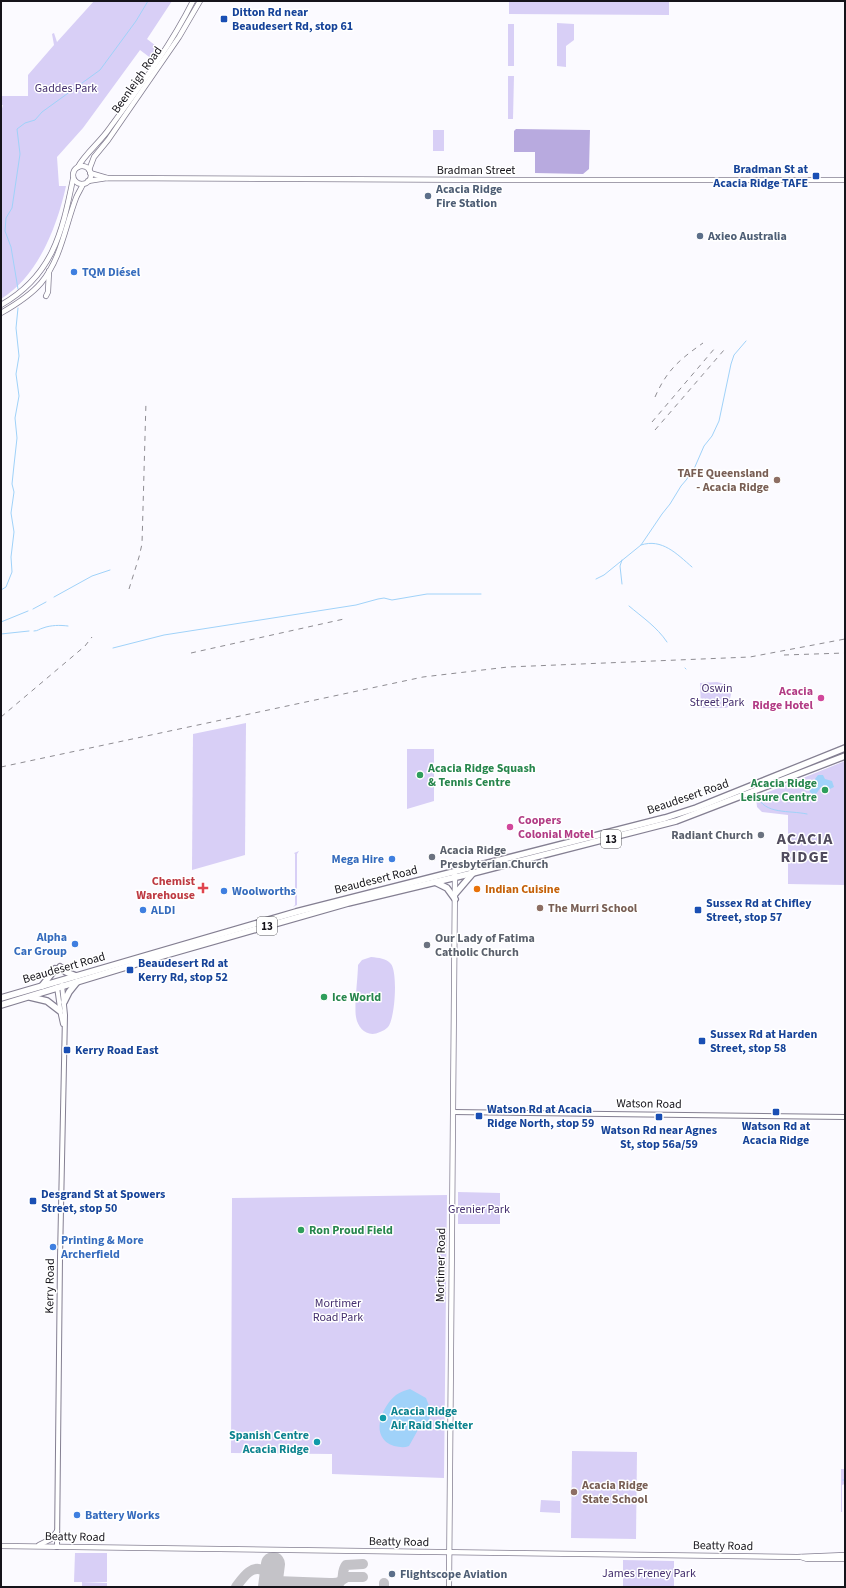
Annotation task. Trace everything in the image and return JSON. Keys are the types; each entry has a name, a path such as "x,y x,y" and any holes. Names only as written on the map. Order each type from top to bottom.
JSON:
{"highway":[{"name":"Beaudesert Road","path":"77,979 296,912 675,815 845,748"},
{"name":"Beaudesert Road","path":"1,1005 30,996 59,984 348,903 455,878 676,821 845,756"},
{"path":"435,882 447,888 455,896 473,873"},
{"path":"42,986 57,968 77,979 64,1002"},
{"name":"Beaudesert Road","path":"1,998 42,986 59,984"},
{"path":"30,996 47,1001 60,1011"}],"main road":[{"name":"Beenleigh Road","path":"78,167 105,135 162,54 193,1"},
{"name":"Beenleigh Road","path":"90,171 94,157 179,37 200,1"},
{"path":"1,305 13,298 29,285 48,260 55,247 68,205 74,179 73,173 78,167 84,166 90,171 88,181 83,184 76,199 58,253 49,271 41,283 29,295 1,313"},
{"name":"Bradman Street","path":"90,171 107,178"},
{"name":"Bradman Street","path":"88,181 107,178 845,180"},
{"path":"74,179 78,183 83,184"},
{"path":"46,296 48,292 49,271"},
{"name":"Mortimer Road","path":"449,1587 448,1552 455,871"},
{"path":"25,1546 40,1545 51,1539 57,1531"},
{"name":"Beatty Road","path":"1,1546 797,1557 845,1555"},
{"name":"Beatty Road","path":"797,1557 807,1559 845,1559"}],"street":[{"name":"Kerry Road","path":"57,1547 65,1015 64,1002 59,984"},
{"name":"Kerry Road","path":"59,984 60,1011 64,1026"},
{"name":"Watson Road","path":"453,1112 845,1117"}],"green space":[{"name":"Gaddes Park","path":"94,1 172,1 147,39 160,49 152,59 140,50 83,128 57,157 59,186 66,186 51,234 44,249 26,277 1,299 1,112 3,105 1,105 1,96 28,96 28,75 54,45 52,34 54,33 57,42"},
{"path":"509,1 669,1 669,15 509,14"},
{"path":"557,23 574,24 574,40 566,46 566,67 557,66"},
{"path":"508,24 514,24 514,66 508,66"},
{"path":"508,76 514,76 513,119 508,119"},
{"path":"433,130 444,130 444,151 433,151"},
{"name":"Oswin Street Park","path":"717,682 733,686 728,707 701,708 700,683"},
{"path":"246,723 245,855 192,870 193,734"},
{"name":"Acacia Ridge Squash & Tennis Centre","path":"407,749 434,749 434,801 407,809"},
{"path":"845,761 845,885 788,884 788,815 762,812 757,807 756,797"},
{"path":"299,851 297,854 297,905 293,907 295,905 294,853"},
{"path":"371,957 385,959 391,964 395,986 394,1006 390,1022 388,1027 376,1034 368,1033 361,1029 357,1021 355,1006 358,965 362,960"},
{"name":"Grenier Park","path":"458,1192 500,1193 500,1224 458,1224"},
{"name":"Mortimer Road Park","path":"447,1195 444,1478 332,1474 332,1454 231,1453 232,1198"},
{"path":"572,1451 637,1452 636,1539 571,1538"},
{"path":"841,1469 845,1469 845,1484 842,1485 842,1512 841,1512"},
{"path":"541,1500 560,1501 560,1513 540,1512"},
{"path":"75,1553 107,1553 107,1582 74,1582"},
{"name":"James Freney Park","path":"623,1560 674,1561 674,1587 623,1587"},
{"path":"82,1582 107,1583 107,1587 82,1587"}],"shaded area":[{"path":"516,129 590,130 589,169 583,174 535,173 535,152 514,152 514,131"}],"water":[{"path":"818,775 823,775 825,779 832,781 834,787 828,790 821,787 816,794 812,794 809,789 816,785 815,779"},
{"path":"410,1389 426,1398 431,1411 429,1420 419,1428 409,1446 394,1446 386,1442 382,1436 380,1422 382,1414 391,1400 403,1391"}],"waterway":[{"path":"18,289 11,247 5,231 6,218 12,208 20,154 17,129 25,123 35,120 42,112 100,70 136,21 148,1"},
{"path":"1,590 6,587 12,572 11,557 14,532 11,513 14,492 12,484 17,438 15,418 19,396 16,374 19,356 16,328 18,308"},
{"path":"596,579 604,575 641,545 687,479 689,473 694,469 704,446 712,436 719,421 734,355 746,341"},
{"path":"641,545 649,543 662,545 669,548 692,567"},
{"path":"622,560 620,566 622,584"},
{"path":"54,597 92,576 110,570"},
{"path":"113,648 164,635 356,605 384,598 392,600 427,594 481,594"},
{"path":"33,609 46,602"},
{"path":"629,606 654,627 667,642"},
{"path":"1,622 28,611"},
{"path":"34,631 52,626 68,626"},
{"path":"1,634 29,631"},
{"path":"757,796 761,802 772,809 807,814"}],"taxiway":[{"path":"330,1583 336,1583 342,1580 346,1565 363,1564"},
{"path":"269,1587 267,1570 271,1568 275,1570 277,1574 271,1580 270,1587"},
{"path":"236,1587 251,1570 255,1569 264,1571 276,1581 330,1583 339,1587"},
{"path":"342,1580 347,1577 363,1577"}],"runway":[{"path":"270,1587 273,1564"}],"railway":[{"path":"655,397 664,380 674,366 703,343"},
{"path":"652,422 715,348"},
{"path":"655,430 724,350"},
{"path":"129,589 142,544 146,401"},
{"path":"191,653 344,619"},
{"path":"1,717 85,646 92,637"},
{"path":"1,767 423,677 508,667 750,657 845,639"},
{"path":"784,655 845,653"}],"place":[{"name":"Ditton Rd near Beaudesert Rd, stop 61","path":"224,19"},
{"name":"Bradman St at Acacia Ridge TAFE","path":"816,176"},
{"name":"Acacia Ridge Fire Station","path":"428,196"},
{"name":"Axieo Australia","path":"700,236"},
{"name":"TQM Diésel","path":"74,272"},
{"name":"TAFE Queensland - Acacia Ridge","path":"777,480"},
{"name":"Acacia Ridge Hotel","path":"821,698"},
{"name":"Acacia Ridge Squash & Tennis Centre","path":"420,775"},
{"name":"Acacia Ridge Leisure Centre","path":"825,790"},
{"name":"Coopers Colonial Motel","path":"510,827"},
{"name":"Radiant Church","path":"761,835"},
{"name":"Acacia Ridge Presbyterian Church","path":"432,857"},
{"name":"Mega Hire","path":"392,859"},
{"name":"Chemist Warehouse","path":"203,888"},
{"name":"Indian Cuisine","path":"477,889"},
{"name":"Woolworths","path":"224,891"},
{"name":"The Murri School","path":"540,908"},
{"name":"ALDI","path":"143,910"},
{"name":"Sussex Rd at Chifley Street, stop 57","path":"698,910"},
{"name":"Alpha Car Group","path":"75,944"},
{"name":"Our Lady of Fatima Catholic Church","path":"427,945"},
{"name":"Beaudesert Rd at Kerry Rd, stop 52","path":"130,970"},
{"name":"Ice World","path":"324,997"},
{"name":"Sussex Rd at Harden Street, stop 58","path":"702,1041"},
{"name":"Kerry Road East","path":"67,1050"},
{"name":"Watson Rd at Acacia Ridge","path":"776,1112"},
{"name":"Watson Rd at Acacia Ridge North, stop 59","path":"479,1116"},
{"name":"Watson Rd near Agnes St, stop 56a/59","path":"659,1117"},
{"name":"Desgrand St at Spowers Street, stop 50","path":"33,1201"},
{"name":"Ron Proud Field","path":"301,1230"},
{"name":"Printing & More Archerfield","path":"53,1247"},
{"name":"Acacia Ridge Air Raid Shelter","path":"383,1418"},
{"name":"Spanish Centre Acacia Ridge","path":"317,1442"},
{"name":"Acacia Ridge State School","path":"574,1492"},
{"name":"Battery Works","path":"77,1515"},
{"name":"Flightscope Aviation","path":"392,1574"}],"district":[{"name":"ACACIA RIDGE","path":"805,848"}]}
